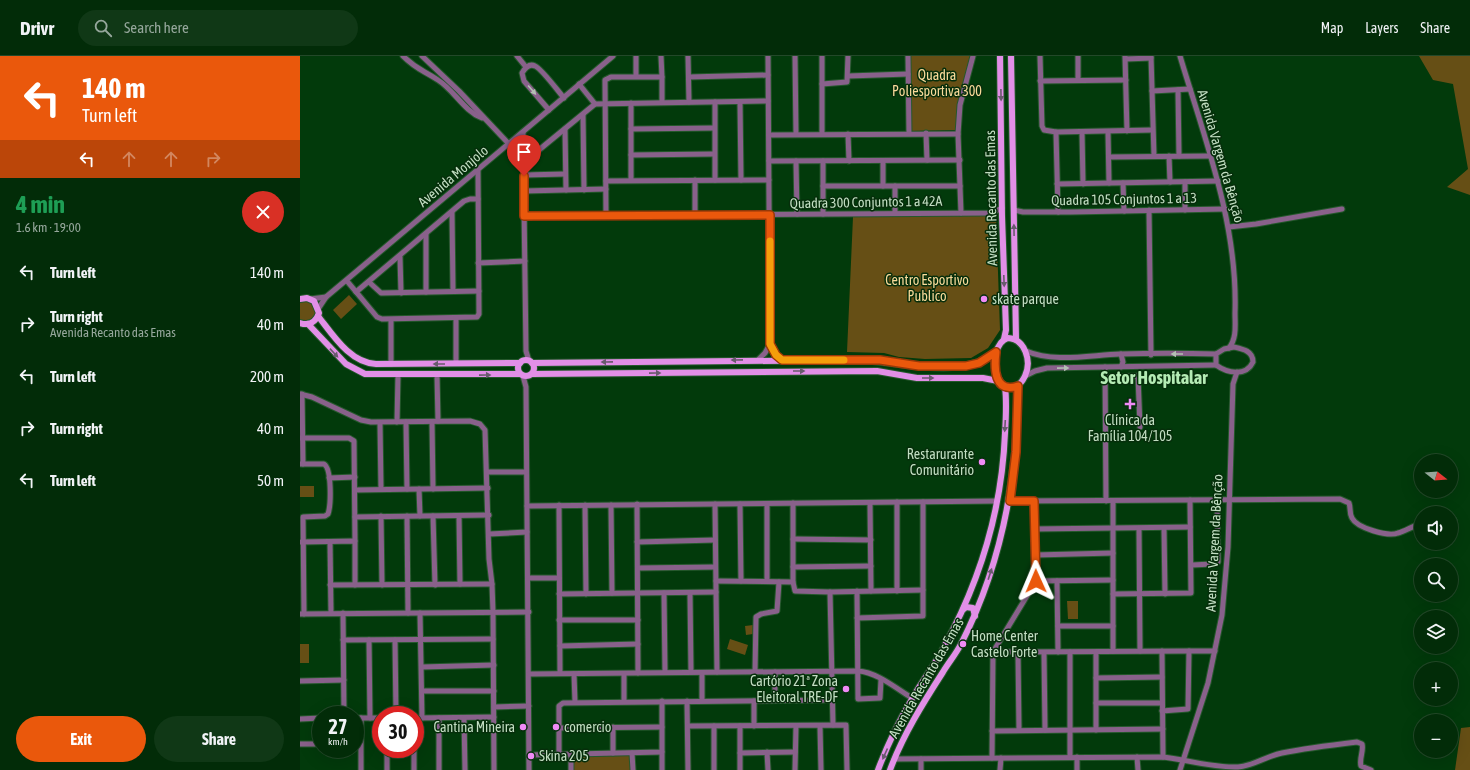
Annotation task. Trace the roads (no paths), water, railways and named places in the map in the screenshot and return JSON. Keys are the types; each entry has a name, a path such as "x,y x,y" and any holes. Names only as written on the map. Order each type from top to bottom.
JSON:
{"main road":[{"name":"Avenida Recanto das Emas","path":"1000,56 1002,216 1006,330 1004,339"},
{"name":"Avenida Recanto das Emas","path":"1011,56 1016,339"},
{"path":"1002,171 1009,174 1014,172"},
{"path":"1002,184 1005,180 1009,179 1013,184"},
{"path":"1002,196 1013,192"},
{"path":"300,299 310,299 314,301 318,309 318,316 314,321 308,324 300,324"},
{"path":"318,316 349,353 365,362 380,364 873,360 919,366 966,366 979,363 996,352"},
{"path":"308,324 346,364 360,373 378,376 757,371 877,371 912,377 983,378 998,381 1010,389 1018,386 1025,376 1027,363 1026,351 1016,339 1004,339 996,352 994,368 998,381"},
{"path":"757,371 755,366 758,360"},
{"path":"782,360 786,365 784,371"},
{"path":"521,362 518,369 526,375"},
{"path":"526,375 534,368 531,362"},
{"path":"466,375 469,371 468,363"},
{"path":"378,376 377,371 380,364"},
{"name":"Avenida Recanto das Emas","path":"890,770 901,743 960,646 984,594 1010,501 1016,452 1018,386"},
{"name":"Avenida Recanto das Emas","path":"878,770 912,698 935,664 964,609 981,564 997,501 1003,463 1006,399 1005,387"},
{"path":"1004,448 1009,454 1016,452"},
{"path":"1003,463 1008,460 1014,463"},
{"path":"972,588 976,595 981,596 984,594"},
{"path":"964,609 966,607 972,608 975,616"},
{"path":"935,664 942,665 943,672"},
{"path":"920,688 922,695 930,695"}],"street":[{"path":"403,56 414,68 438,80 470,110 485,119"},
{"path":"422,56 459,91 509,144"},
{"path":"517,56 526,67"},
{"name":"Avenida Monjolo","path":"318,309 326,297 478,171 613,56"},
{"path":"636,56 636,76"},
{"path":"661,56 662,102"},
{"path":"688,56 689,102"},
{"path":"768,56 770,344 776,355 782,360"},
{"path":"795,56 796,134"},
{"path":"822,56 822,134"},
{"path":"822,84 846,82 848,76 848,56"},
{"path":"908,56 909,133"},
{"path":"961,213 958,134 960,104 973,56"},
{"path":"1040,56 1042,126 1046,131 1108,132 1152,130"},
{"path":"1078,56 1078,80"},
{"name":"Avenida Vargem da Bênção","path":"1180,56 1218,181 1229,227 1235,277 1235,336 1241,348"},
{"path":"1127,131 1126,58 1152,57 1152,130 1154,156"},
{"path":"549,110 524,80 522,73 526,67 531,65 537,67 564,98"},
{"path":"848,76 908,74"},
{"path":"689,76 768,75"},
{"path":"606,216 606,78 636,76 662,77"},
{"path":"1040,81 1126,80"},
{"path":"579,84 595,104"},
{"path":"1152,90 1190,89"},
{"path":"1178,90 1179,156"},
{"path":"524,163 595,104 768,101"},
{"path":"714,180 715,102"},
{"path":"740,102 741,180"},
{"path":"631,103 631,180"},
{"path":"583,115 584,190"},
{"path":"631,129 714,128"},
{"path":"565,129 566,190"},
{"path":"523,132 526,351 531,362"},
{"path":"1056,132 1058,212"},
{"path":"1082,132 1084,184"},
{"path":"1108,132 1109,183"},
{"path":"769,135 909,133 958,134"},
{"path":"926,133 927,160"},
{"path":"848,134 849,161"},
{"path":"631,155 714,154"},
{"path":"1169,156 1170,182"},
{"path":"1109,157 1210,156"},
{"path":"769,161 960,160"},
{"path":"796,161 797,214"},
{"path":"822,161 823,214"},
{"path":"883,161 883,186"},
{"path":"347,281 377,317 391,320 477,317 479,291 478,171"},
{"path":"524,176 565,174"},
{"path":"695,180 695,215"},
{"path":"606,181 769,180"},
{"path":"1057,184 1218,181"},
{"path":"1185,182 1185,210"},
{"path":"1123,183 1124,211"},
{"path":"823,186 960,186"},
{"path":"895,213 896,186"},
{"path":"524,191 606,189"},
{"path":"356,292 468,199 478,199"},
{"name":"Quadra 300 Conjuntos 1 a 42A","path":"992,213 1002,208"},
{"name":"Quadra 105 Conjuntos 1 a 13","path":"1014,212 1225,209"},
{"path":"1149,210 1151,355"},
{"path":"1229,227 1342,210"},
{"path":"452,212 453,291"},
{"name":"Quadra 300 Conjuntos 1 a 42A","path":"524,216 895,213 992,213 1002,216"},
{"path":"426,234 426,292"},
{"path":"400,257 400,293"},
{"path":"478,263 525,261"},
{"path":"369,282 379,292 400,293 479,291"},
{"path":"310,299 326,297"},
{"path":"456,318 456,364"},
{"path":"391,320 391,364"},
{"name":"Avenida Vargem da Bênção","path":"1229,348 1235,336"},
{"path":"758,360 765,353 770,344"},
{"path":"1025,376 1035,371 1047,368 1086,367 1216,365 1230,372 1237,372 1248,368 1253,362 1251,354 1241,348 1229,348 1216,354 1121,354 1044,357 1026,351"},
{"path":"521,362 526,351"},
{"path":"1121,354 1123,362 1121,367"},
{"path":"1216,354 1216,365"},
{"path":"1086,367 1084,363 1087,356"},
{"path":"1105,367 1106,501"},
{"name":"Avenida Vargem da Bênção","path":"1180,770 1208,683 1215,651 1226,582 1233,384 1230,372"},
{"name":"Avenida Vargem da Bênção","path":"1233,384 1237,372"},
{"path":"397,422 398,375"},
{"path":"437,375 438,422"},
{"path":"526,375 529,770"},
{"path":"1105,377 1138,376 1140,427"},
{"path":"494,770 493,612 489,559 487,434 483,427 476,422 470,421 380,423 361,420 312,397 301,394 301,464 325,465 328,468 329,478 328,514 325,516 301,517 302,614 330,613 420,613 493,612 529,612"},
{"path":"406,422 407,489"},
{"path":"432,422 433,489"},
{"path":"380,423 381,489"},
{"path":"301,438 353,439 355,477 355,585"},
{"path":"488,472 526,472"},
{"path":"329,478 355,477"},
{"path":"355,490 488,488"},
{"path":"419,489 420,516"},
{"path":"1010,501 1340,499 1350,503 1351,514 1354,521 1378,532 1397,534 1414,525"},
{"path":"1114,594 1190,594 1192,565 1190,500"},
{"path":"1192,565 1212,564 1218,562 1217,500"},
{"path":"527,506 997,501"},
{"path":"992,758 993,652 1036,581 1034,501"},
{"path":"1113,501 1113,651"},
{"path":"897,502 897,591"},
{"path":"857,618 922,617 923,502"},
{"path":"793,503 794,590 830,592 923,590"},
{"path":"870,503 871,591"},
{"path":"637,504 638,673"},
{"path":"715,504 717,672"},
{"path":"740,504 741,581"},
{"path":"766,504 768,581"},
{"path":"559,505 560,673"},
{"path":"585,505 586,594"},
{"path":"611,505 612,593"},
{"path":"355,517 488,515"},
{"path":"381,516 382,585"},
{"path":"407,516 408,613"},
{"path":"433,516 435,584"},
{"path":"459,516 460,584"},
{"path":"1035,529 1190,527"},
{"path":"1139,528 1140,651"},
{"path":"1164,528 1165,594"},
{"path":"489,534 527,532"},
{"path":"793,539 871,540"},
{"path":"637,542 715,540"},
{"path":"301,542 355,541"},
{"path":"330,542 330,613"},
{"path":"1035,555 1113,554"},
{"path":"793,566 871,566"},
{"path":"638,568 716,567"},
{"path":"528,578 559,578"},
{"path":"1036,581 1114,580"},
{"path":"716,581 793,582"},
{"path":"1057,581 1058,652"},
{"path":"755,672 756,618 761,614 777,611 779,582"},
{"path":"330,585 492,584"},
{"path":"857,591 858,699 880,698 881,680"},
{"path":"559,594 716,592"},
{"path":"830,592 833,725"},
{"path":"664,593 665,672"},
{"path":"690,593 690,672"},
{"path":"343,613 344,706"},
{"path":"420,613 422,706"},
{"path":"560,620 638,620"},
{"path":"1058,626 1113,626"},
{"path":"343,640 493,639"},
{"path":"364,718 370,718 369,640"},
{"path":"395,640 396,706"},
{"path":"560,646 638,644"},
{"path":"1162,651 1163,757"},
{"path":"1162,711 1188,709 1189,651"},
{"path":"993,652 1044,653 1215,651"},
{"path":"1070,652 1070,757"},
{"path":"1096,652 1096,730"},
{"path":"1018,653 1019,730"},
{"path":"1044,653 1045,730"},
{"path":"422,667 494,665"},
{"path":"529,674 858,671 865,672 912,698"},
{"path":"775,672 775,700"},
{"path":"702,673 702,700"},
{"path":"574,674 575,702"},
{"path":"624,674 624,701"},
{"path":"1096,678 1162,677"},
{"path":"300,681 344,680"},
{"path":"422,691 494,691"},
{"path":"558,754 560,706 563,703 702,700 832,700"},
{"path":"662,701 662,770"},
{"path":"687,701 688,770"},
{"path":"754,701 754,726"},
{"path":"1096,703 1162,703"},
{"path":"494,707 529,706"},
{"path":"424,718 494,717"},
{"path":"300,719 312,718"},
{"path":"439,718 440,770"},
{"path":"464,718 465,770"},
{"path":"688,726 846,725 847,770"},
{"path":"714,726 714,770"},
{"path":"740,726 740,770"},
{"path":"795,770 796,726"},
{"path":"820,726 821,770"},
{"path":"613,727 613,753"},
{"path":"559,728 662,727"},
{"path":"992,731 1163,729"},
{"path":"894,759 1163,757 1183,759 1207,766 1239,766 1250,765 1280,753 1357,742 1362,744 1363,747 1360,760 1361,766 1371,770"},
{"path":"300,744 312,744"},
{"path":"529,754 662,752"},
{"path":"767,752 768,770"},
{"path":"740,753 795,752"},
{"path":"632,753 633,770"},
{"path":"571,754 571,770"},
{"path":"1077,757 1077,770"},
{"path":"1137,757 1138,770"},
{"path":"362,758 362,770"},
{"path":"387,758 388,770"},
{"path":"414,758 414,770"},
{"path":"1000,770 1001,758"},
{"path":"921,759 921,770"}],"place":[{"name":"skate parque","path":"984,299"},
{"name":"Clínica da Família 104/105","path":"1130,404"},
{"name":"Restarurante Comunitário","path":"982,462"},
{"name":"Home Center Castelo Forte","path":"963,644"},
{"name":"Cartório 21ª Zona Eleitoral TRE-DF","path":"846,689"},
{"name":"Cantina Mineira","path":"523,727"},
{"name":"comercio","path":"556,727"},
{"name":"Skina 205","path":"531,756"}],"district":[{"name":"Setor Hospitalar","path":"1154,378"}],"park label":[{"name":"Quadra Poliesportiva 300","path":"937,84"},
{"name":"Centro Esportivo Publico","path":"927,288"}]}
